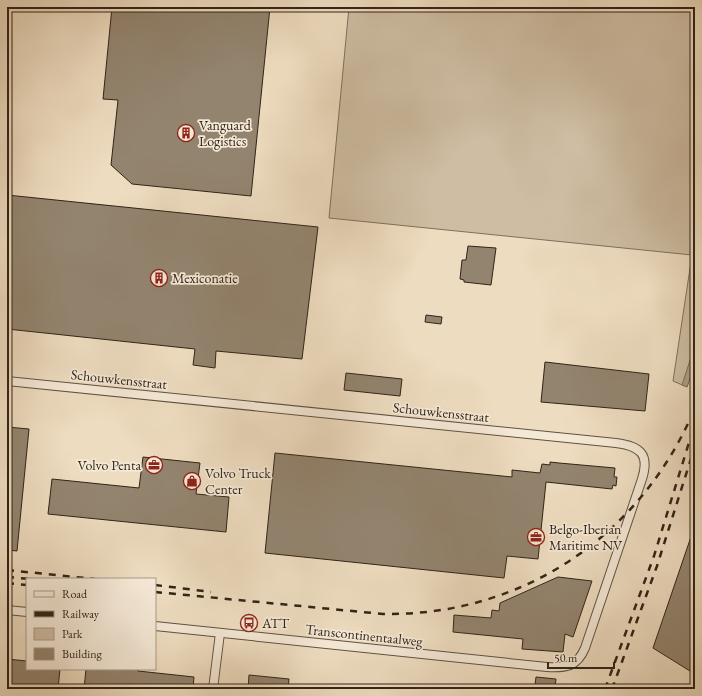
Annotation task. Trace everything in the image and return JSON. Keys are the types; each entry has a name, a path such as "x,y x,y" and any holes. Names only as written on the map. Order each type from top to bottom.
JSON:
{"street":[{"name":"Schouwkensstraat","path":"7,381 616,443 637,448 644,458 645,471 582,656 575,663 570,665"},
{"path":"7,610 26,612"},
{"name":"Transcontinentaalweg","path":"156,626 548,667 564,667 570,665"},
{"path":"213,689 220,633"}],"green space":[{"path":"349,7 695,7 695,364 687,387 673,381 692,255 329,218"}],"shaded area":[{"path":"695,345 695,364 687,387 682,385"}],"building":[{"name":"Vanguard Logistics","path":"112,7 270,7 251,196 132,184 111,165 118,100 103,99"},
{"name":"Mexiconatie","path":"7,195 318,227 302,359 216,351 215,368 193,365 195,349 7,329"},
{"path":"468,246 496,248 491,285 464,282 464,280 460,279 462,260 466,260"},
{"path":"426,315 442,317 441,324 425,322"},
{"path":"545,362 649,374 645,411 541,402"},
{"path":"346,373 402,379 400,396 344,390"},
{"path":"7,427 29,429 17,551 7,550"},
{"path":"275,453 512,477 512,470 540,473 542,464 550,465 550,462 615,468 614,477 617,477 616,486 613,485 612,489 546,482 538,559 507,556 504,578 265,553"},
{"path":"143,457 200,463 196,494 229,497 226,532 48,514 52,479 139,488"},
{"path":"694,528 695,668 690,671 653,648"},
{"path":"558,577 592,581 573,637 565,634 563,652 522,649 523,639 453,632 454,615 491,618 492,610 499,611 500,603"},
{"path":"7,659 26,661 26,670 60,670 58,689 7,689"},
{"path":"86,670 138,670 194,677 193,689 84,689"},
{"path":"249,675 289,679 288,689 248,689"},
{"path":"536,677 556,679 555,687 535,685"}],"railway":[{"path":"156,592 383,614 434,611 483,601 529,583 571,560 609,530 643,494 672,454 695,408"},
{"path":"605,689 654,556 695,423"},
{"path":"612,689 657,566 695,446"},
{"path":"7,570 85,578"},
{"path":"7,577 26,579"},
{"path":"7,583 26,585"},
{"path":"156,585 211,592"}],"place":[{"name":"Vanguard Logistics","path":"186,133"},
{"name":"Mexiconatie","path":"159,278"},
{"name":"Volvo Penta","path":"154,465"},
{"name":"Volvo Truck Center","path":"192,481"},
{"name":"Belgo-Iberian Maritime NV","path":"536,537"},
{"name":"ATT","path":"249,623"}]}
